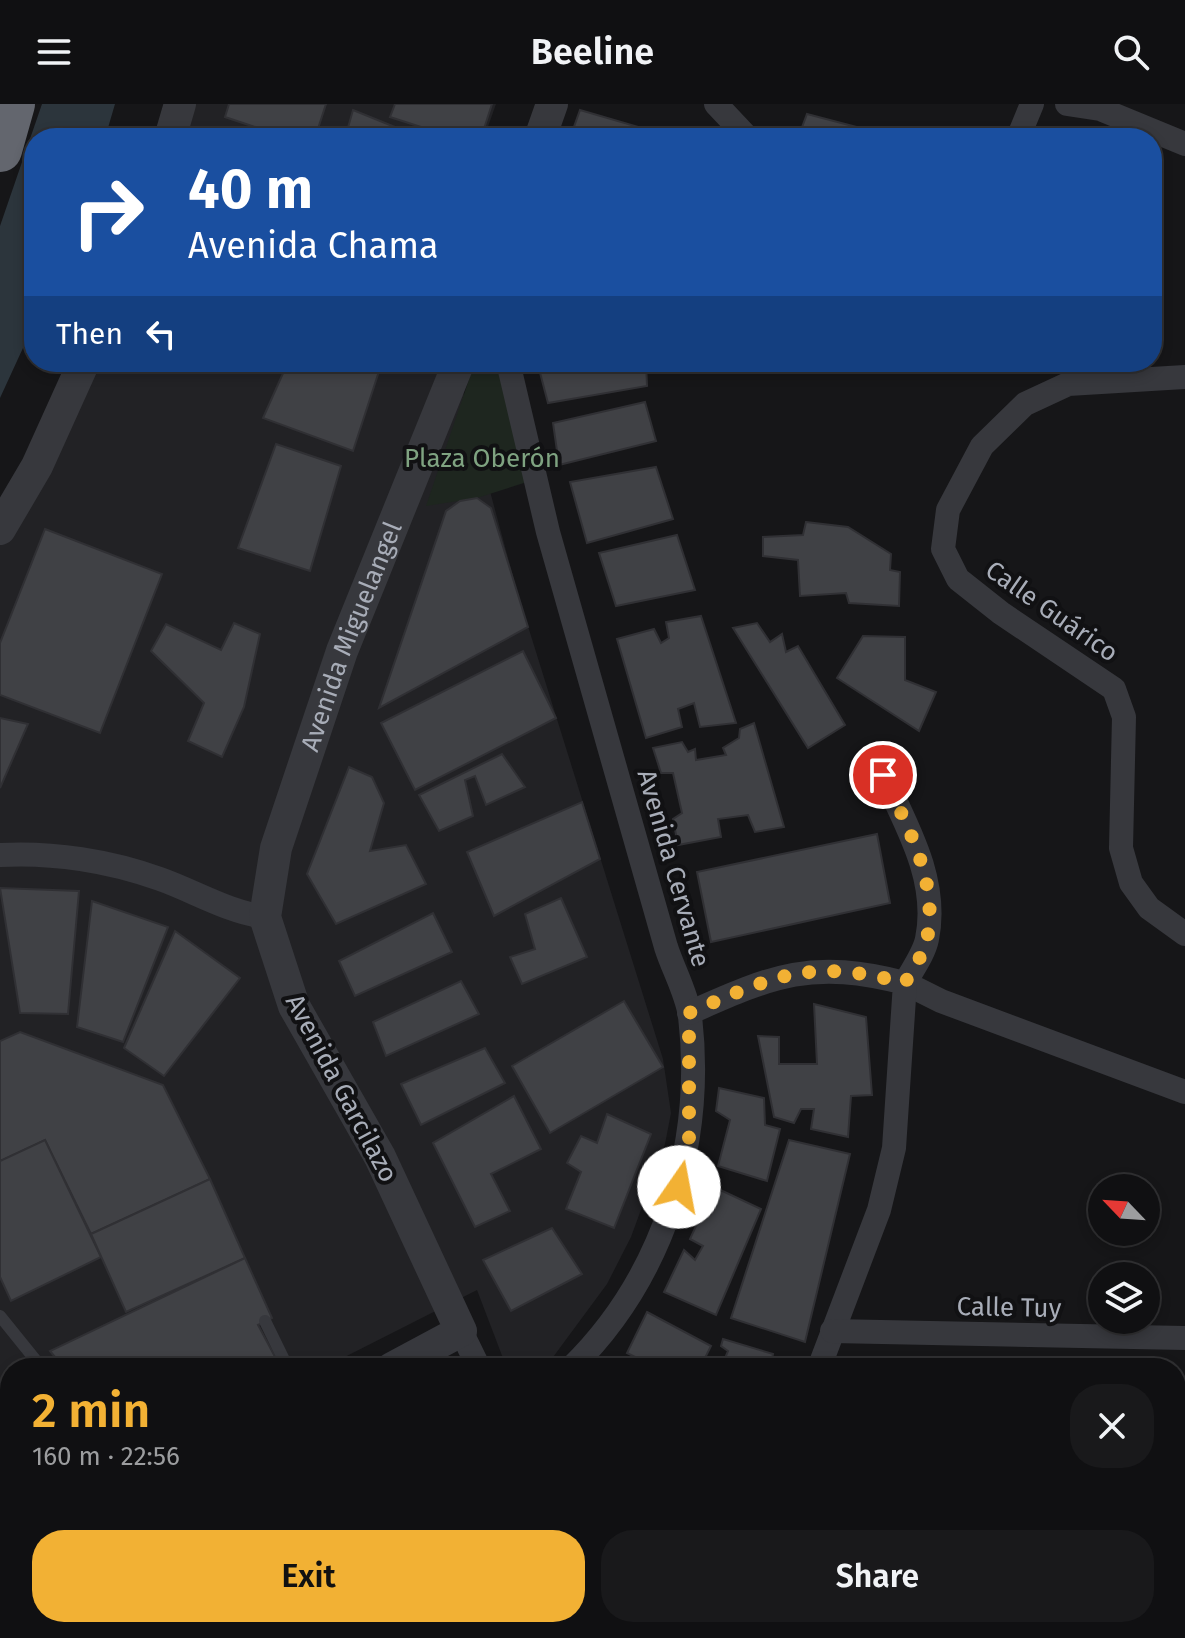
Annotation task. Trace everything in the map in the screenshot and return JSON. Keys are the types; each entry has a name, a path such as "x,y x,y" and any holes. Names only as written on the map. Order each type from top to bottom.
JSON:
{"highway":[{"path":"0,150 13,104"}],"street":[{"path":"173,128 180,104"},
{"path":"544,128 552,104"},
{"path":"716,104 739,128"},
{"path":"1022,128 1032,104"},
{"path":"1067,104 1100,109 1146,128"},
{"path":"1162,135 1185,144"},
{"path":"0,529 37,466 79,372"},
{"name":"Avenida Miguelangel","path":"265,917 276,848 342,651 455,372"},
{"name":"Avenida Cervante","path":"510,372 548,532 666,947 689,1013 689,1138 679,1187 648,1262 597,1342 581,1358"},
{"name":"Calle Guárico","path":"1185,377 1068,384 1025,404 982,446 948,510 943,549 958,579 1001,613 1114,689 1124,717 1121,848 1131,883 1149,908 1185,934"},
{"path":"823,1358 879,1210 894,1148 905,983 927,941 930,894 909,831 883,775"},
{"path":"0,855 75,858 110,865 156,877 227,907 265,917"},
{"name":"Avenida Garcilazo","path":"265,917 294,1006 380,1157 461,1331"},
{"path":"689,1013 763,980 802,971 839,971 905,983 941,1001 1185,1092"},
{"path":"411,1358 461,1331 474,1358"},
{"name":"Calle Tuy","path":"832,1331 1185,1338"}],"lane":[{"path":"0,1316 34,1358"},
{"path":"265,1321 283,1358"}],"shaded area":[{"path":"42,104 115,104 108,128 34,128"},
{"path":"184,104 496,104 488,128 176,128"},
{"path":"24,156 24,346 0,398 0,226"},
{"path":"81,372 458,372 517,591 663,1059 671,1113 665,1144 631,1237 607,1284 552,1358 503,1358 477,1290 343,1358 0,1358 0,525"}],"green space":[{"name":"Plaza Oberón","path":"472,372 501,372 527,482 477,498 426,506"}],"building":[{"path":"229,104 326,104 318,128 258,128 225,117"},
{"path":"395,104 492,104 484,128 424,128 390,117"},
{"path":"353,110 397,128 348,128"},
{"path":"580,110 642,128 574,128"},
{"path":"807,114 860,128 802,128"},
{"path":"284,372 379,372 353,451 263,418"},
{"path":"540,372 646,372 647,386 548,403"},
{"path":"645,402 656,441 559,465 553,423"},
{"path":"276,444 341,466 310,571 238,548"},
{"path":"656,467 673,519 587,543 570,482"},
{"path":"477,498 491,508 528,627 379,708 446,511 460,501"},
{"path":"806,522 848,527 891,554 890,570 900,572 899,606 849,603 846,593 800,596 798,560 763,556 763,537 803,535"},
{"path":"45,529 162,574 100,733 0,695 0,643"},
{"path":"677,535 695,590 616,606 599,553"},
{"path":"701,616 736,723 700,727 694,703 678,709 682,727 646,738 617,639 654,629 661,643 669,638 666,622"},
{"path":"234,623 260,634 244,707 222,757 188,741 204,703 151,651 166,624 221,650"},
{"path":"757,623 770,642 782,634 786,652 798,646 845,725 808,748 733,628"},
{"path":"863,636 905,637 905,680 936,692 919,731 837,678"},
{"path":"523,651 556,718 415,790 381,723"},
{"path":"0,718 28,724 0,788"},
{"path":"754,723 784,827 755,832 748,815 718,819 721,837 678,845 673,819 682,813 673,773 661,773 653,748 682,742 688,752 695,749 696,760 726,755 723,748 739,738 740,729"},
{"path":"502,754 525,787 486,805 475,776 465,780 473,816 439,831 419,795"},
{"path":"349,767 372,777 384,803 370,851 406,845 426,884 336,924 307,874"},
{"path":"582,802 600,859 494,916 467,852"},
{"path":"877,834 890,903 711,942 697,872"},
{"path":"0,888 79,891 68,1014 20,1013"},
{"path":"561,898 587,957 522,984 510,957 535,949 525,914"},
{"path":"92,901 168,927 123,1042 77,1027"},
{"path":"433,913 452,952 355,996 339,961"},
{"path":"175,931 240,978 164,1076 124,1048"},
{"path":"461,981 479,1014 386,1056 373,1022"},
{"path":"624,1001 663,1067 550,1133 512,1066"},
{"path":"814,1004 866,1017 872,1095 851,1096 848,1137 811,1129 814,1109 801,1109 794,1123 774,1117 758,1036 779,1037 779,1064 817,1064"},
{"path":"20,1032 163,1085 210,1179 91,1234 45,1140 0,1161 0,1041"},
{"path":"485,1048 505,1083 421,1125 401,1084"},
{"path":"719,1088 764,1098 765,1125 780,1129 767,1181 718,1166 730,1120 716,1111"},
{"path":"514,1096 541,1149 491,1174 510,1211 475,1227 433,1143"},
{"path":"607,1114 651,1134 614,1228 566,1209 581,1172 567,1163 581,1136 597,1143"},
{"path":"45,1140 101,1257 11,1301 0,1277 0,1161"},
{"path":"789,1140 850,1154 805,1342 731,1318"},
{"path":"210,1179 245,1258 126,1312 91,1234"},
{"path":"714,1187 761,1209 716,1315 664,1292 684,1250 695,1260 703,1246 690,1239"},
{"path":"552,1228 582,1274 511,1311 483,1260"},
{"path":"245,1258 272,1318 258,1325 276,1358 56,1358 50,1351"},
{"path":"647,1312 711,1346 705,1358 637,1358 627,1353"},
{"path":"723,1339 773,1354 772,1358 725,1358 728,1351 721,1346"}],"route":[{"path":"679,1187 689,1138 689,1013 763,980 802,971 839,971 905,983 927,941 930,894 909,831 883,775"}]}
